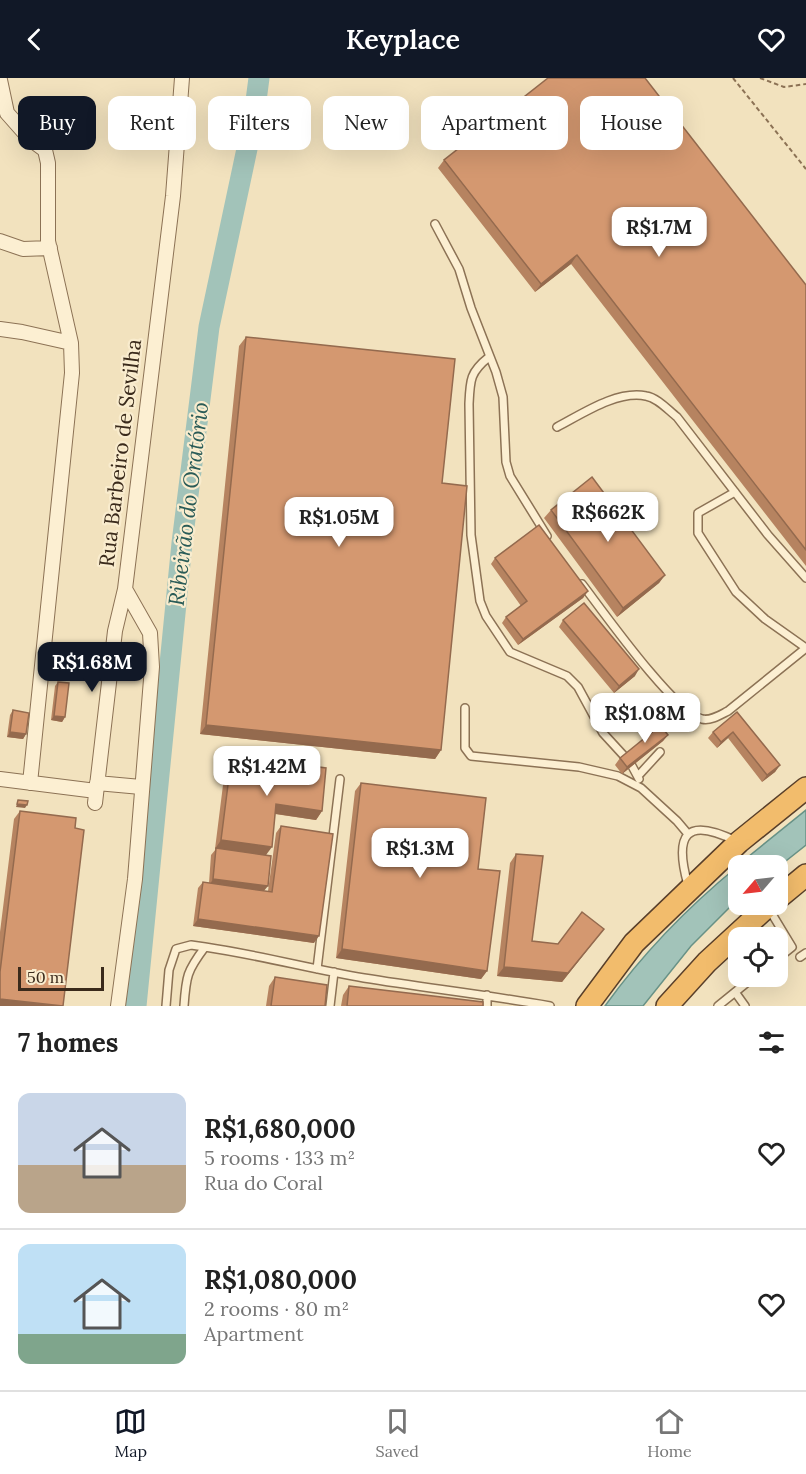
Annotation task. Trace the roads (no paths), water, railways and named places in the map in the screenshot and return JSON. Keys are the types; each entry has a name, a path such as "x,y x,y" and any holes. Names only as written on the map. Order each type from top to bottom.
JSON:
{"highway":[{"path":"587,1006 634,943 739,842 806,788"},
{"path":"788,890 806,875"},
{"path":"668,1006 707,962 759,915"}],"street":[{"name":"Rua Barbeiro de Sevilha","path":"118,1006 135,879 152,667 152,641 148,627 125,589 173,196 182,78"},
{"path":"1,82 7,113 30,139 45,150 48,163 48,241 71,343 72,373 30,783"},
{"path":"0,241 23,249 50,248"},
{"path":"0,329 71,343"},
{"path":"96,792 115,631 125,589"},
{"path":"0,779 96,792 141,787"}],"lane":[{"path":"435,224 459,269 503,397 506,462 510,476 550,541"},
{"path":"489,357 474,371 470,383 469,404 471,535 480,600 490,624 510,652 567,676 578,687 603,733 625,757"},
{"path":"557,427 621,395 647,396 661,404 677,417 768,535 806,578"},
{"path":"579,579 629,646 666,690 693,715 703,719 728,711 806,648 765,619 736,592 698,533 698,513 735,492"},
{"path":"465,708 465,748 471,756 579,767 618,777 641,788 677,820 687,834"},
{"path":"638,776 660,752"},
{"path":"632,766 641,788"},
{"path":"317,969 340,779"},
{"path":"689,889 682,855 683,839 687,834 694,830 707,830 739,842"},
{"path":"166,1006 169,970 176,949 191,945 266,957 334,972 550,1006"},
{"path":"183,1006 189,968 205,947"},
{"path":"330,1006 334,972"},
{"path":"718,1006 741,987"},
{"path":"735,992 745,1006"},
{"path":"487,1006 488,995"}],"water":[{"path":"806,810 806,845 788,859 788,855 750,855"},
{"path":"728,875 728,909 691,946 643,1006 605,1006 667,932"}],"waterway":[{"name":"Ribeirão do Oratório","path":"136,1006 182,543 209,327 254,116 259,78"}]}
